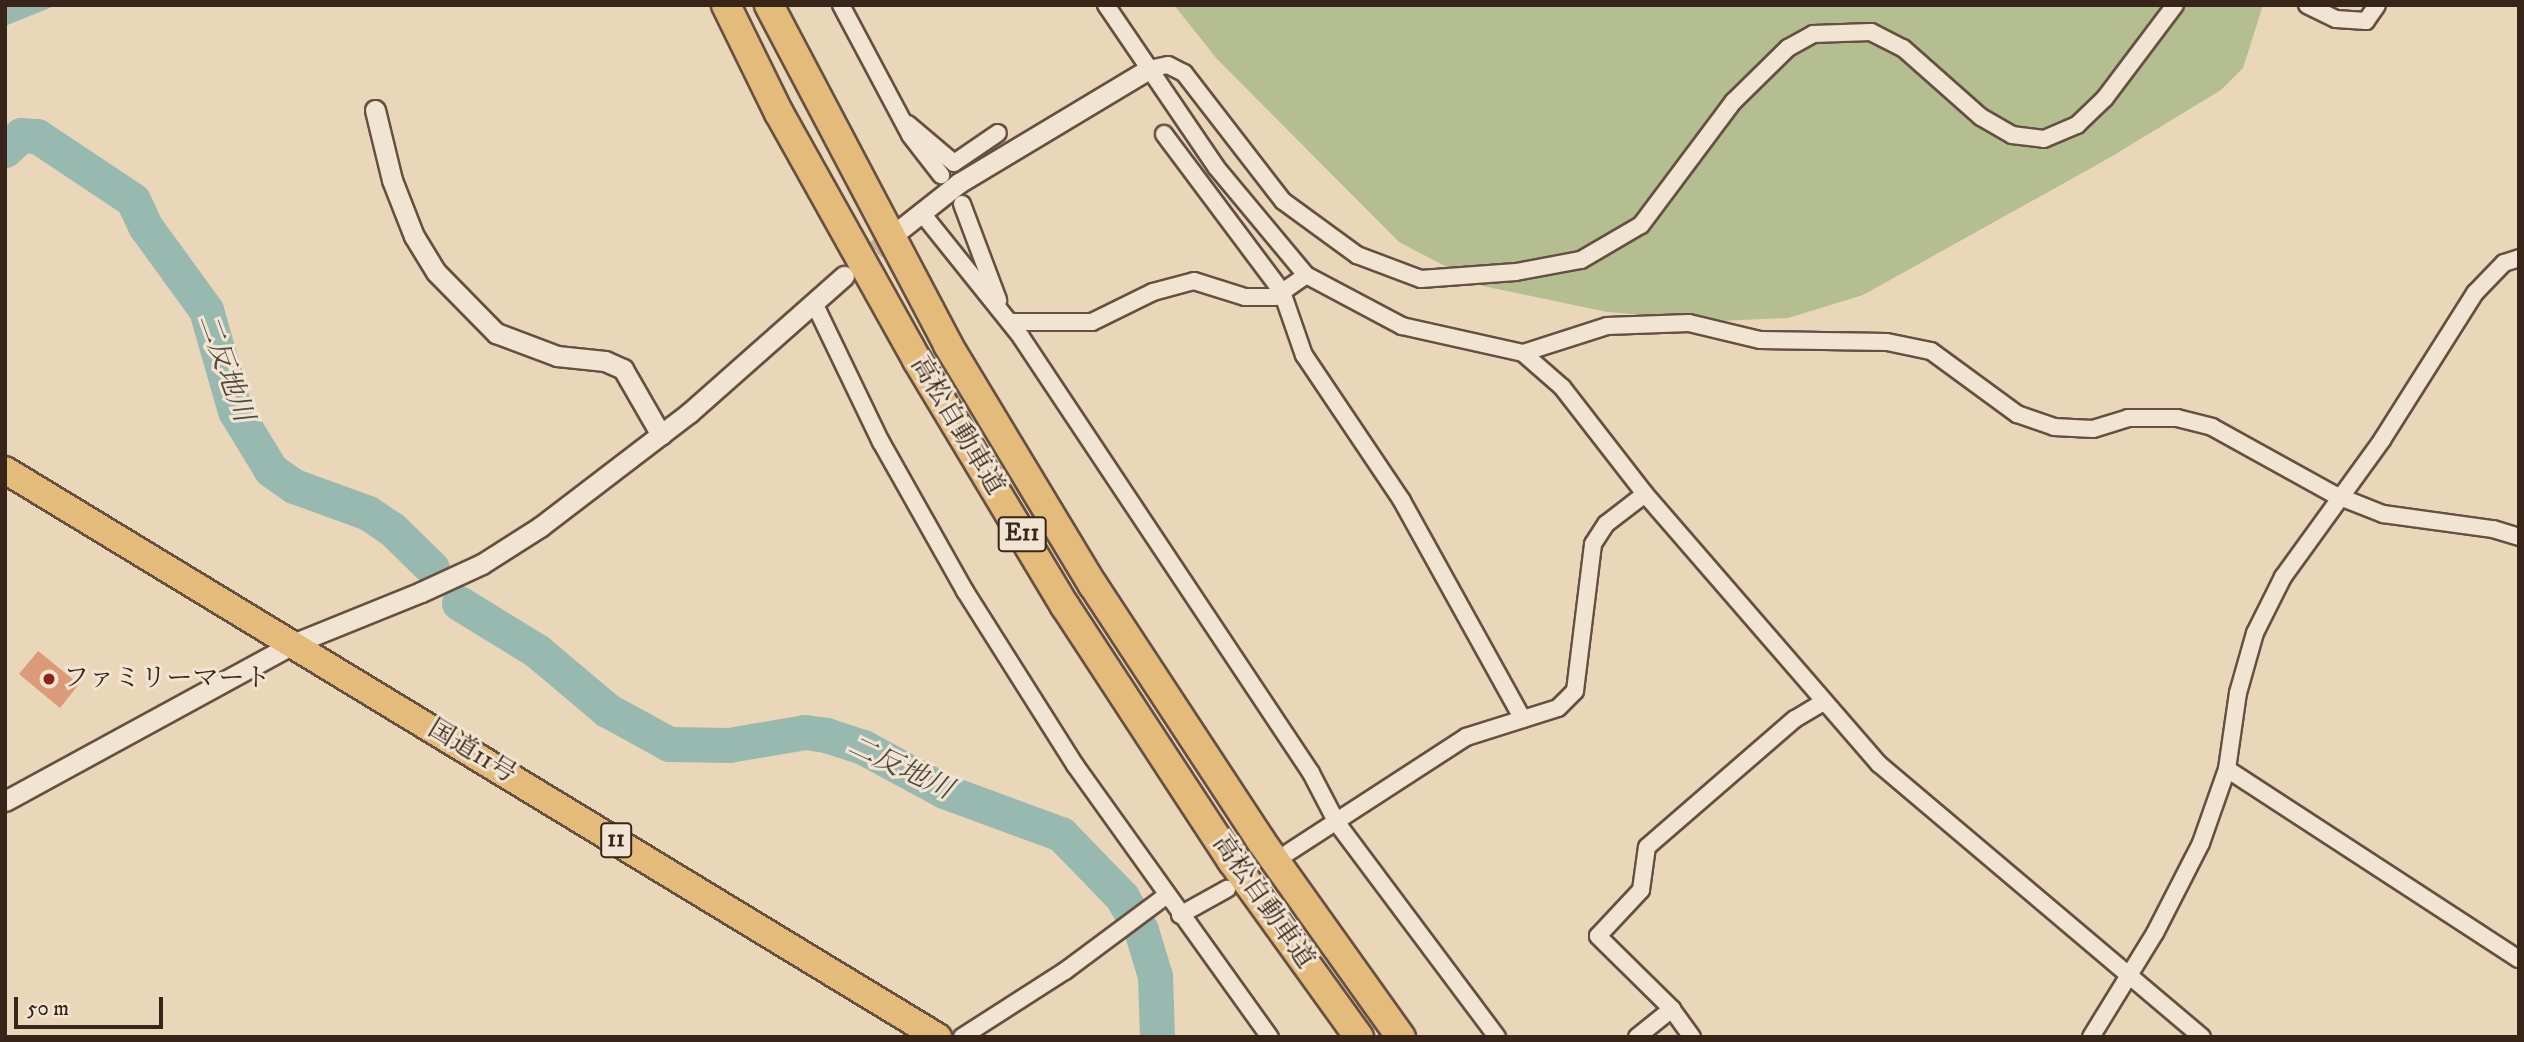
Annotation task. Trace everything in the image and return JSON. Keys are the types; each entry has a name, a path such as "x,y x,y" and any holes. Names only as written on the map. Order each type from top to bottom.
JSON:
{"highway":[{"name":"高松自動車道","path":"726,5 779,113 917,360 1065,606 1233,861 1359,1037"},
{"name":"高松自動車道","path":"769,5 948,345 1093,585 1261,841 1401,1037"},
{"name":"国道11号","path":"5,470 295,643 938,1037"}],"street":[{"path":"841,5 904,122 941,175"},
{"path":"1106,5 1216,167 1306,275 1402,326 1523,353 1562,387 1645,494 1822,703 1879,764 2202,1037"},
{"path":"902,228 1027,139 1149,69 1168,65 1184,73 1283,201 1357,255 1421,279 1516,272 1581,260 1641,225 1732,102 1788,48 1813,34 1832,30 1871,32 1903,48 1981,117 2012,135 2044,139 2077,125 2105,98 2175,5"},
{"path":"2307,5 2336,19 2366,21 2377,5"},
{"path":"375,110 392,180 414,236 444,281 496,333 557,356 605,361 623,369 661,435"},
{"path":"904,122 954,163 998,133"},
{"path":"1164,134 1282,292 1304,355 1402,501 1523,719"},
{"path":"962,204 1007,319"},
{"path":"921,212 1007,319 1311,773 1337,823 1497,1037"},
{"path":"2091,1037 2155,933 2201,843 2227,769 2238,693 2255,633 2283,577 2340,498 2475,293 2504,263 2519,258"},
{"path":"1007,319 1092,322 1153,292 1194,281 1262,299 1282,292 1306,275"},
{"path":"5,801 295,643 481,564 540,527 661,435 844,276"},
{"path":"814,303 881,442 965,590 1075,765 1270,1037"},
{"path":"1523,353 1607,326 1689,323 1760,340 1887,342 1931,351 2017,414 2054,427 2093,429 2128,418 2177,418 2212,427 2340,498 2384,514 2493,529 2519,537"},
{"path":"1289,852 1465,737 1558,708 1575,691 1593,544 1606,524 1645,494"},
{"path":"1692,1037 1672,1009 1598,936 1641,890 1647,847 1795,719 1822,703"},
{"path":"2227,769 2519,959"},
{"path":"1180,915 1227,889"},
{"path":"962,1037 1065,971 1167,895"},
{"path":"1637,1037 1672,1009"}],"green space":[{"path":"1174,5 2263,5 2243,68 2221,90 2109,158 1863,295 1788,318 1718,321 1607,312 1483,286 1399,242 1217,59"}],"water":[{"path":"5,5 57,5 5,26"}],"building":[{"name":"ファミリーマート","path":"38,651 79,684 60,708 19,674"}],"waterway":[{"name":"二反地川","path":"5,150 21,135 37,136 133,200 145,226 206,310 235,411 271,470 294,486 368,513 392,529 432,568"},
{"name":"二反地川","path":"459,603 537,651 607,710 669,744 729,745 805,732 826,735 863,747 944,791 1061,834 1122,897 1141,930 1155,976 1157,1037"}],"tunnel":[{"path":"853,268 900,230"}],"place":[{"name":"ファミリーマート","path":"49,679"}]}
